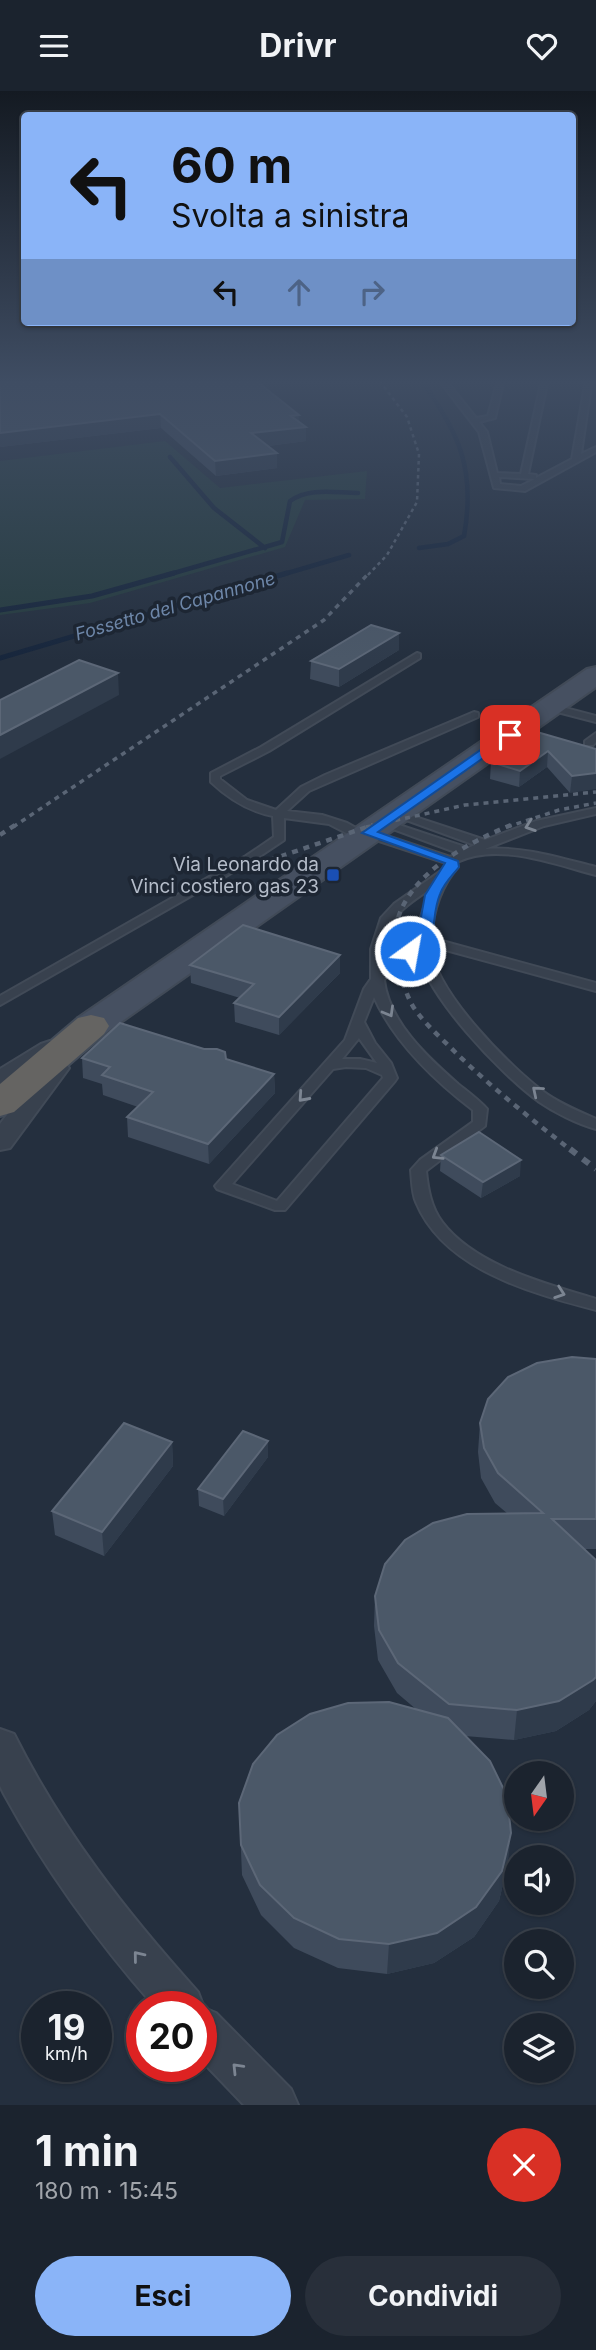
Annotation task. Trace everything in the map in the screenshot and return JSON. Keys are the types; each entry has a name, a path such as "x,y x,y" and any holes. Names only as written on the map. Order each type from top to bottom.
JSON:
{"highway":[{"path":"0,1104 90,1025"}],"main road":[{"path":"90,1025 596,675"}],"street":[{"path":"0,1080 90,1025"},
{"path":"0,1142 90,1025"},
{"path":"0,1746 54,1845 90,1898 169,1991"},
{"path":"217,2045 275,2105"}],"lane":[{"path":"524,477 525,473"},
{"path":"543,478 496,475 497,486 515,489 543,478 552,473"},
{"path":"417,656 265,749 215,775 215,780 248,805 278,814 302,814 327,819 353,829 377,827 596,871"},
{"path":"550,707 596,719"},
{"path":"278,814 305,789 474,715"},
{"path":"377,827 451,861 543,822 596,811"},
{"path":"0,1001 250,858 280,838 278,814"},
{"path":"377,827 470,853"},
{"path":"451,861 452,867 442,877 421,889 385,921 378,947 381,997 390,1016 455,1090 480,1109 480,1122 471,1132 431,1157 418,1170 418,1189 428,1210 446,1236 478,1261 503,1274 596,1305"},
{"path":"442,877 432,895 424,940 426,963 458,1014 542,1098 596,1125"},
{"path":"359,1024 369,1045 386,1062 389,1073 390,1078 375,1098 280,1207 222,1186 351,1041 370,989 386,968 424,940"},
{"path":"424,940 596,986"},
{"path":"330,1066 359,1062 375,1065 389,1073"}],"green space":[{"path":"0,473 202,473 220,488 367,473 365,499 305,500 285,547 90,603 0,615"}],"building":[{"path":"371,625 399,633 339,669 311,661"},
{"path":"79,660 118,673 0,735 0,700"},
{"path":"530,730 596,749 596,773 572,776 548,751 520,771 491,762 534,735"},
{"path":"243,925 340,955 279,1017 234,1003 254,984 190,965"},
{"path":"120,1023 204,1049 217,1049 225,1052 226,1059 274,1074 208,1144 127,1117 153,1092 102,1075 110,1067 82,1058"},
{"path":"479,1132 521,1160 483,1182 441,1155"},
{"path":"572,1357 596,1359 596,1519 552,1519 596,1560 596,1677 559,1701 517,1710 449,1704 398,1663 379,1630 375,1596 385,1564 405,1540 433,1523 467,1514 543,1513 498,1473 484,1448 480,1423 488,1399 508,1377 537,1363"},
{"path":"124,1423 172,1442 102,1532 52,1511"},
{"path":"243,1431 268,1441 223,1499 198,1489"},
{"path":"389,1702 448,1718 490,1761 504,1790 504,1831 511,1833 508,1845 504,1845 502,1871 476,1907 437,1933 389,1944 339,1939 294,1918 260,1885 241,1845 239,1803 253,1764 277,1735 310,1714 348,1703"}],"waterway":[{"path":"184,473 214,508 264,547"},
{"path":"419,548 448,544 464,536 468,491 466,473"},
{"path":"264,547 282,542 290,501 306,494 358,493"},
{"path":"173,573 264,547"},
{"name":"Fossetto del Capannone","path":"281,575 349,555"},
{"path":"0,610 92,596 173,573"},
{"path":"167,575 173,573"},
{"name":"Fossetto del Capannone","path":"0,658 287,573"}],"railway":[{"path":"368,575 387,555 417,502 418,473"},
{"path":"13,827 324,620 369,573"},
{"path":"369,826 465,805 596,792"},
{"path":"507,827 559,810 596,803"},
{"path":"0,835 15,825"},
{"path":"369,826 373,825"},
{"path":"511,825 442,862 407,898 397,920 395,945 400,973 414,1008 423,1019 482,1077 572,1151"},
{"path":"258,864 369,826"},
{"path":"570,1149 596,1169"}],"place":[{"name":"Via Leonardo da Vinci costiero gas 23","path":"333,875"}],"route":[{"path":"410,951 424,940 432,895 442,877 452,867 451,861 368,833 510,735"}]}
